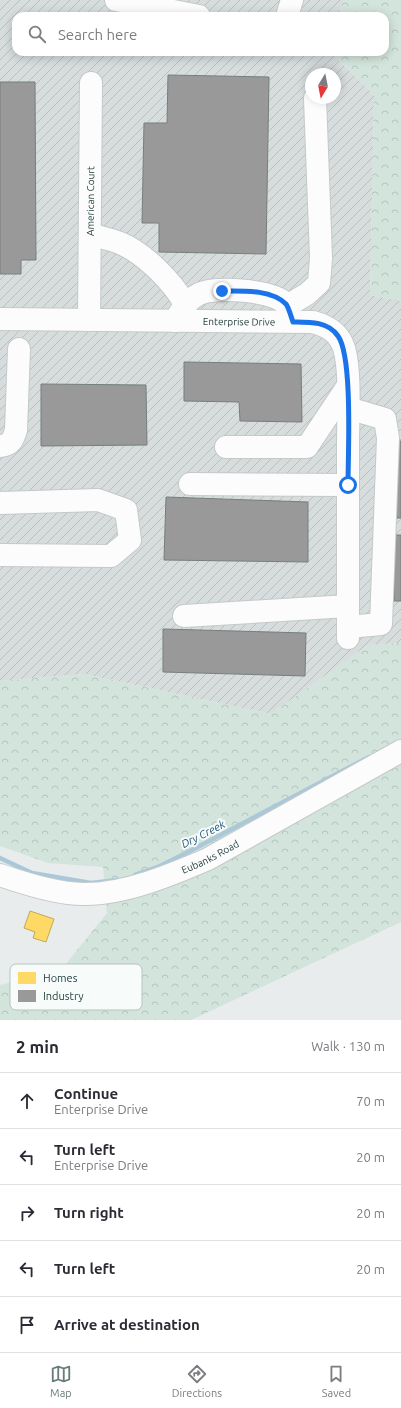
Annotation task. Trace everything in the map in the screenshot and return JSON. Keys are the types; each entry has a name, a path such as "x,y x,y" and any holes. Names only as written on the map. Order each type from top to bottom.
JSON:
{"street":[{"path":"116,0 179,12"},
{"path":"288,12 292,0"},
{"name":"American Court","path":"89,320 91,83"},
{"path":"90,234 120,243 138,253 169,282 180,312 200,293 244,291 272,295 290,314 307,294 319,283 321,258 315,104"},
{"name":"Enterprise Drive","path":"0,319 89,320 180,312 290,314 322,324 338,336 346,357 348,398 348,624"},
{"path":"0,446 7,446 13,440 16,430 19,349"},
{"path":"184,616 348,624 381,624 388,438 386,419 348,398 307,447 226,447"},
{"path":"190,484 348,485"},
{"path":"0,503 98,500 126,510 130,540 111,556 0,555"},
{"name":"Eubanks Road","path":"0,875 27,885 82,894 114,892 180,871 208,859 401,751"}],"shaded area":[{"path":"0,0 343,0 339,12 12,12 12,56 335,56 374,95 370,295 401,301 401,643 368,645 271,714 84,674 0,681"}],"green space":[{"path":"343,0 401,0 401,301 370,295 374,95 335,56 389,56 389,12 339,12"},
{"path":"401,643 401,922 191,1020 0,1020 0,985 10,983 10,1010 142,1010 142,964 66,964 107,913 103,867 48,863 0,846 0,681 84,674 271,714 368,645"}],"building: Homes":[{"path":"30,911 54,919 46,942 33,938 35,932 24,928"}],"building: Industry":[{"path":"168,75 269,77 266,254 159,252 159,223 142,223 144,123 167,123"},
{"path":"0,82 35,82 36,260 21,260 21,274 0,274"},
{"path":"184,362 301,364 302,422 240,421 239,402 184,401"},
{"path":"41,384 146,385 147,445 41,446"},
{"path":"395,441 401,441 401,518 394,518"},
{"path":"166,497 308,502 308,562 164,560"},
{"path":"394,535 401,535 401,601 394,601"},
{"path":"163,629 306,633 305,676 163,672"}],"waterway":[{"name":"Dry Creek","path":"135,875 158,867 190,851 369,757"},
{"name":"Dry Creek","path":"0,858 32,873 91,883 118,880"}],"route":[{"path":"222,291 244,291 272,295 286,305 293,322 313,322 322,324 338,336 346,357 348,400 348,485"}]}
